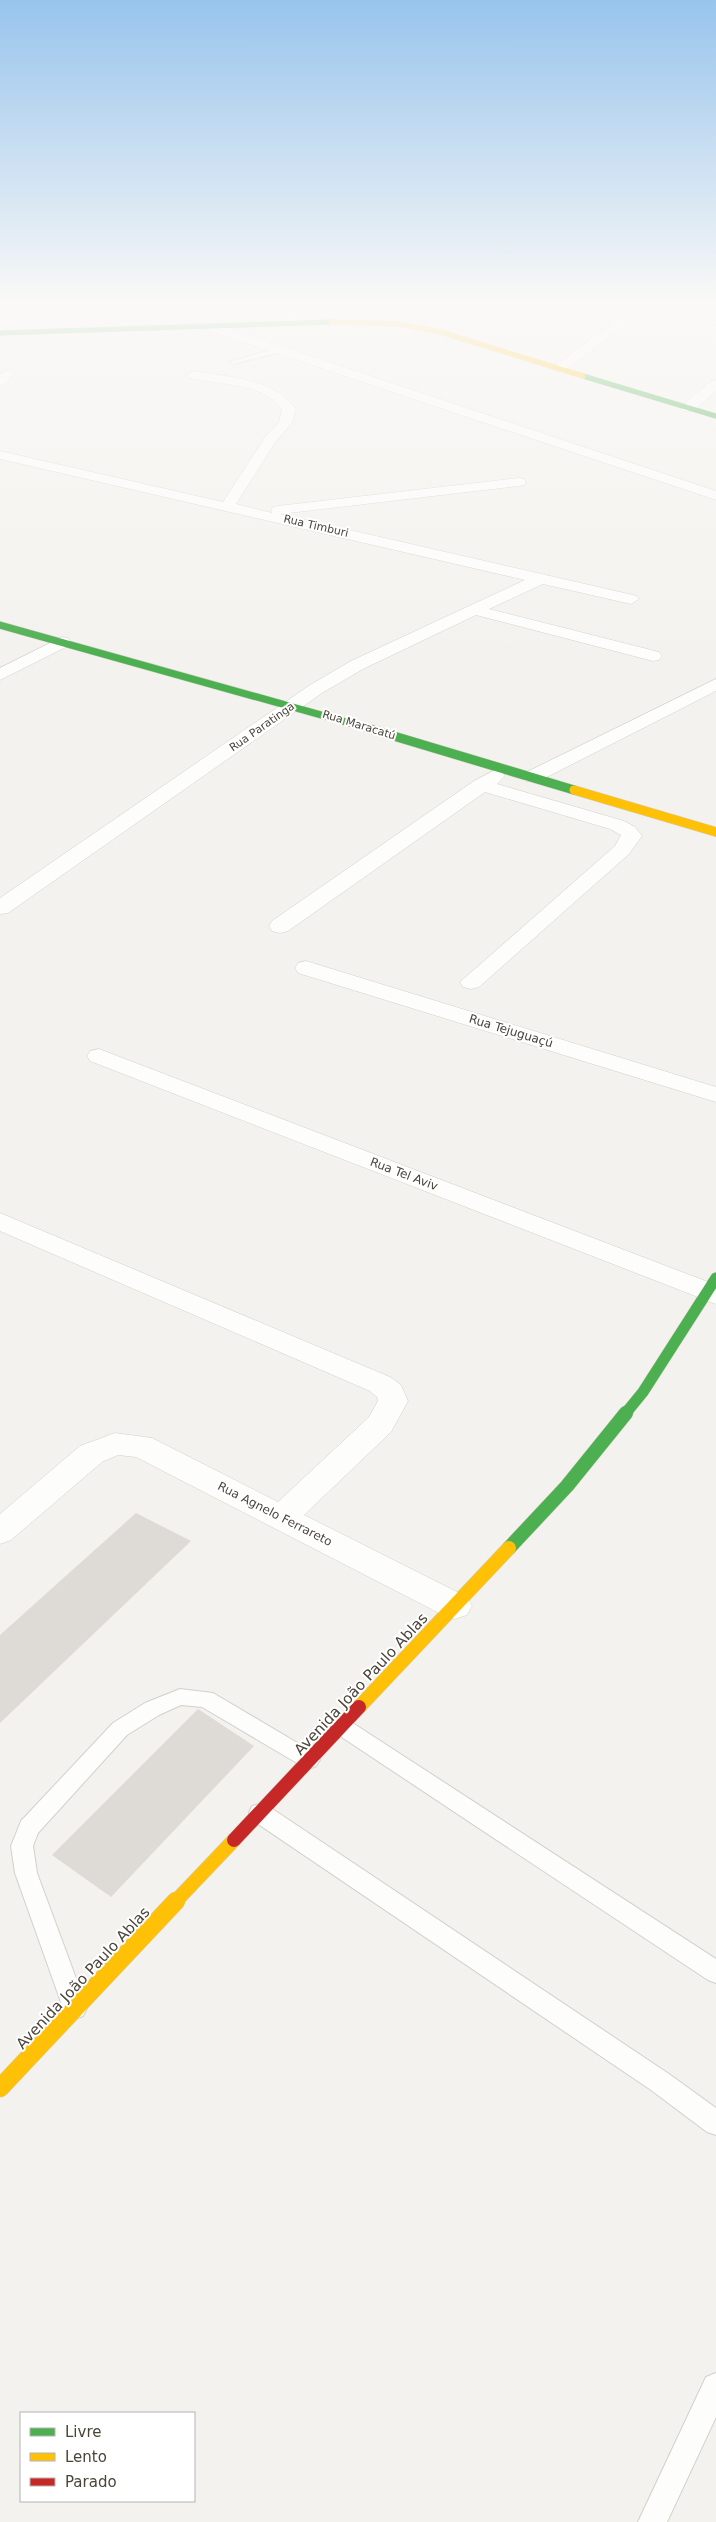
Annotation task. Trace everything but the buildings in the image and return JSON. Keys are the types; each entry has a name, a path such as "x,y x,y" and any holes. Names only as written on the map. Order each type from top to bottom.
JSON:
{"street":[{"path":"228,506 271,440 285,423"},
{"path":"499,423 716,496"},
{"name":"Rua Timburi","path":"0,455 631,599"},
{"path":"256,512 519,482"},
{"name":"Rua Paratinga","path":"0,908 293,706 357,665 542,578"},
{"path":"474,610 653,656"},
{"name":"Rua Maracatú","path":"0,625 293,706 716,832"},
{"path":"0,675 62,642"},
{"path":"532,777 716,684"},
{"path":"280,926 504,769"},
{"path":"471,982 622,850 632,836 628,831 617,825 481,785"},
{"name":"Rua Tejuguaçú","path":"306,968 716,1094"},
{"name":"Rua Tel Aviv","path":"99,1056 714,1289"},
{"path":"0,1221 380,1384 391,1392 393,1402 380,1424 282,1517"},
{"name":"Avenida João Paulo Ablas","path":"0,2088 567,1486 632,1406 714,1289"},
{"name":"Rua Agnelo Ferrareto","path":"0,1532 91,1454 115,1444 141,1446 455,1606"}],"lane":[{"path":"75,2008 26,1873 22,1846 29,1828 120,1729 152,1709 180,1697 206,1699 309,1760"},
{"path":"341,1726 716,1972"},
{"path":"260,1814 660,2082 716,2123"},
{"path":"652,2522 716,2387"}],"traffic: fast":[{"path":"0,625 293,706 574,790"},
{"path":"509,1548 567,1486 643,1392 716,1278"}],"traffic: slow":[{"path":"574,790 716,832"},
{"path":"359,1707 509,1548"},
{"path":"0,2088 234,1840"}],"traffic: jam":[{"path":"234,1840 359,1707"}]}
